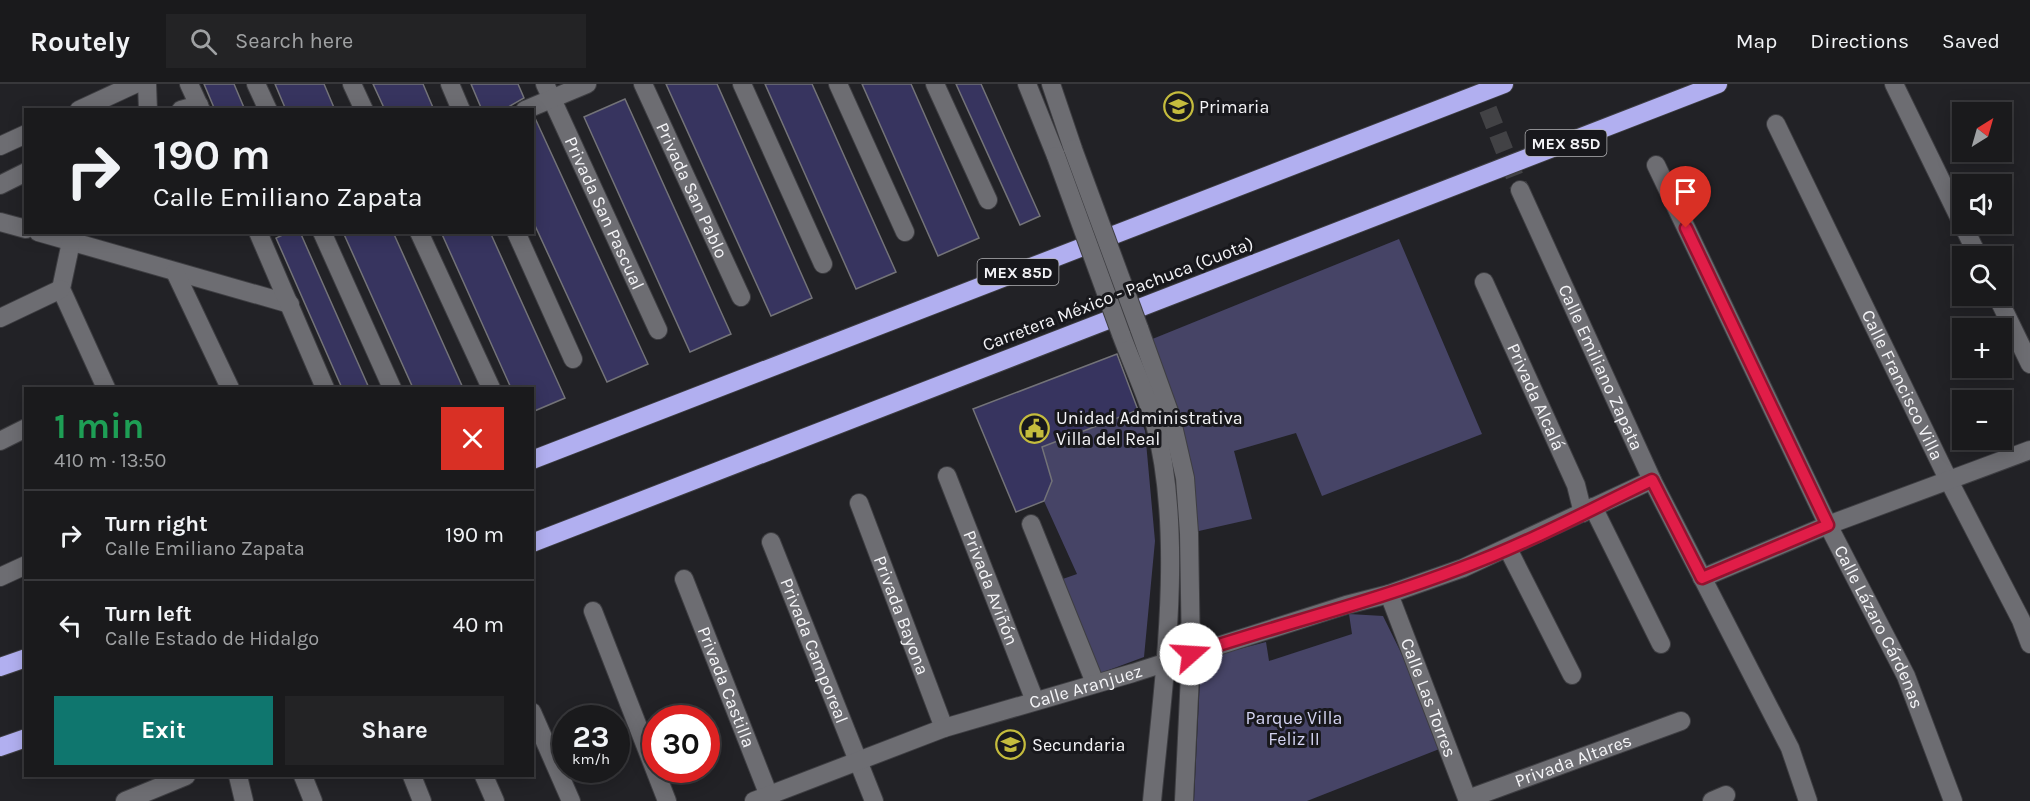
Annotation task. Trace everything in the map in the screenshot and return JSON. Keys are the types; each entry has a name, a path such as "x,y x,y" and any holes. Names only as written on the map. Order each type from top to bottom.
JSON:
{"highway":[{"name":"MEX 85D","path":"534,459 1504,84"},
{"name":"Carretera México - Pachuca (Cuota)","path":"534,542 1718,84"},
{"path":"0,668 24,659"},
{"path":"0,747 24,739"}],"street":[{"path":"83,108 135,84"},
{"path":"147,84 148,108"},
{"path":"189,84 194,108"},
{"path":"256,84 267,108"},
{"path":"352,84 363,108"},
{"path":"450,84 460,108"},
{"path":"527,108 548,91 587,84"},
{"name":"Privada San Pablo","path":"643,84 741,297"},
{"path":"742,84 823,264"},
{"path":"838,84 905,232"},
{"path":"935,84 988,200"},
{"path":"1027,84 1064,152 1139,328 1171,417 1185,478 1190,533 1191,654 1184,801"},
{"path":"1051,84 1064,152 1121,334 1155,425 1166,490 1169,537 1166,662 1152,801"},
{"path":"1893,84 1973,246"},
{"name":"Privada San Pascual","path":"548,91 658,330"},
{"name":"Calle Francisco Villa","path":"1776,124 1948,479 2021,620 2030,644"},
{"path":"0,146 24,135"},
{"name":"Calle Lázaro Cárdenas","path":"1656,165 1828,525 1906,676 1953,801"},
{"path":"0,185 24,173"},
{"name":"Calle Emiliano Zapata","path":"1520,190 1652,480 1790,748 1808,801"},
{"path":"0,222 24,228"},
{"path":"45,234 290,304"},
{"path":"259,234 325,387"},
{"path":"323,234 392,387"},
{"path":"420,234 491,387"},
{"path":"517,234 573,359"},
{"path":"71,242 61,289 104,387"},
{"path":"175,272 230,387"},
{"name":"Privada Alcalá","path":"1484,282 1588,510 1661,644"},
{"path":"0,318 61,289"},
{"path":"2002,306 2030,364"},
{"path":"0,441 24,429"},
{"path":"1702,578 1828,525 2030,450"},
{"name":"Privada Aviñón","path":"946,476 1035,701"},
{"name":"Calle Aranjuez","path":"765,799 857,760 944,728 1166,662 1335,608 1389,594 1508,549 1652,480"},
{"name":"Privada Bayona","path":"859,503 944,728"},
{"path":"1031,524 1095,683"},
{"name":"Privada Camporeal","path":"771,542 874,801"},
{"path":"1508,549 1572,675"},
{"path":"0,577 24,566"},
{"name":"Privada Castilla","path":"684,579 765,799"},
{"name":"Calle Las Torres","path":"1389,594 1468,800"},
{"path":"593,611 667,801"},
{"path":"534,717 571,801"},
{"name":"Privada Altares","path":"1468,800 1681,721"},
{"path":"125,801 184,777"},
{"path":"238,777 244,801"},
{"path":"303,777 313,801"},
{"path":"412,777 422,801"},
{"path":"484,777 495,801"}],"green space":[{"path":"1399,239 1482,434 1322,496 1296,433 1234,451 1252,519 1190,533 1145,342"},
{"path":"1138,411 1145,431 1155,541 1144,657 1090,677 1057,581 1077,574 1044,501 1052,481 1042,447"},
{"name":"Parque Villa Feliz II","path":"1349,614 1383,616 1447,746 1307,801 1194,801 1201,659 1266,642 1269,661 1352,634"}],"building":[{"path":"204,84 234,84 244,108 214,108"},
{"path":"275,84 324,84 334,108 285,108"},
{"path":"373,84 423,84 433,108 384,108"},
{"path":"471,84 518,84 524,98 506,108 481,108"},
{"path":"666,84 717,84 812,298 771,316"},
{"path":"765,84 812,84 896,272 856,289"},
{"path":"862,84 911,84 979,238 938,256"},
{"path":"956,84 981,84 1040,216 1020,225"},
{"path":"625,99 731,334 690,352 584,117"},
{"path":"534,118 648,364 607,382 534,223"},
{"path":"285,234 301,234 369,387 342,387 276,238"},
{"path":"344,234 394,234 463,387 413,387"},
{"path":"442,234 491,234 565,398 534,411 534,387 511,387"},
{"name":"Unidad Administrativa Villa del Real","path":"1117,354 1138,410 1042,447 1052,481 1044,501 1016,512 973,409"}],"tunnel":[{"path":"1478,84 1520,190"}],"place":[{"name":"Primaria","path":"1178,107"},
{"name":"Unidad Administrativa Villa del Real","path":"1035,428"},
{"name":"Secundaria","path":"1011,745"}],"route":[{"path":"1191,654 1325,611 1389,594 1463,568 1652,480 1702,578 1828,525 1686,228"}]}
